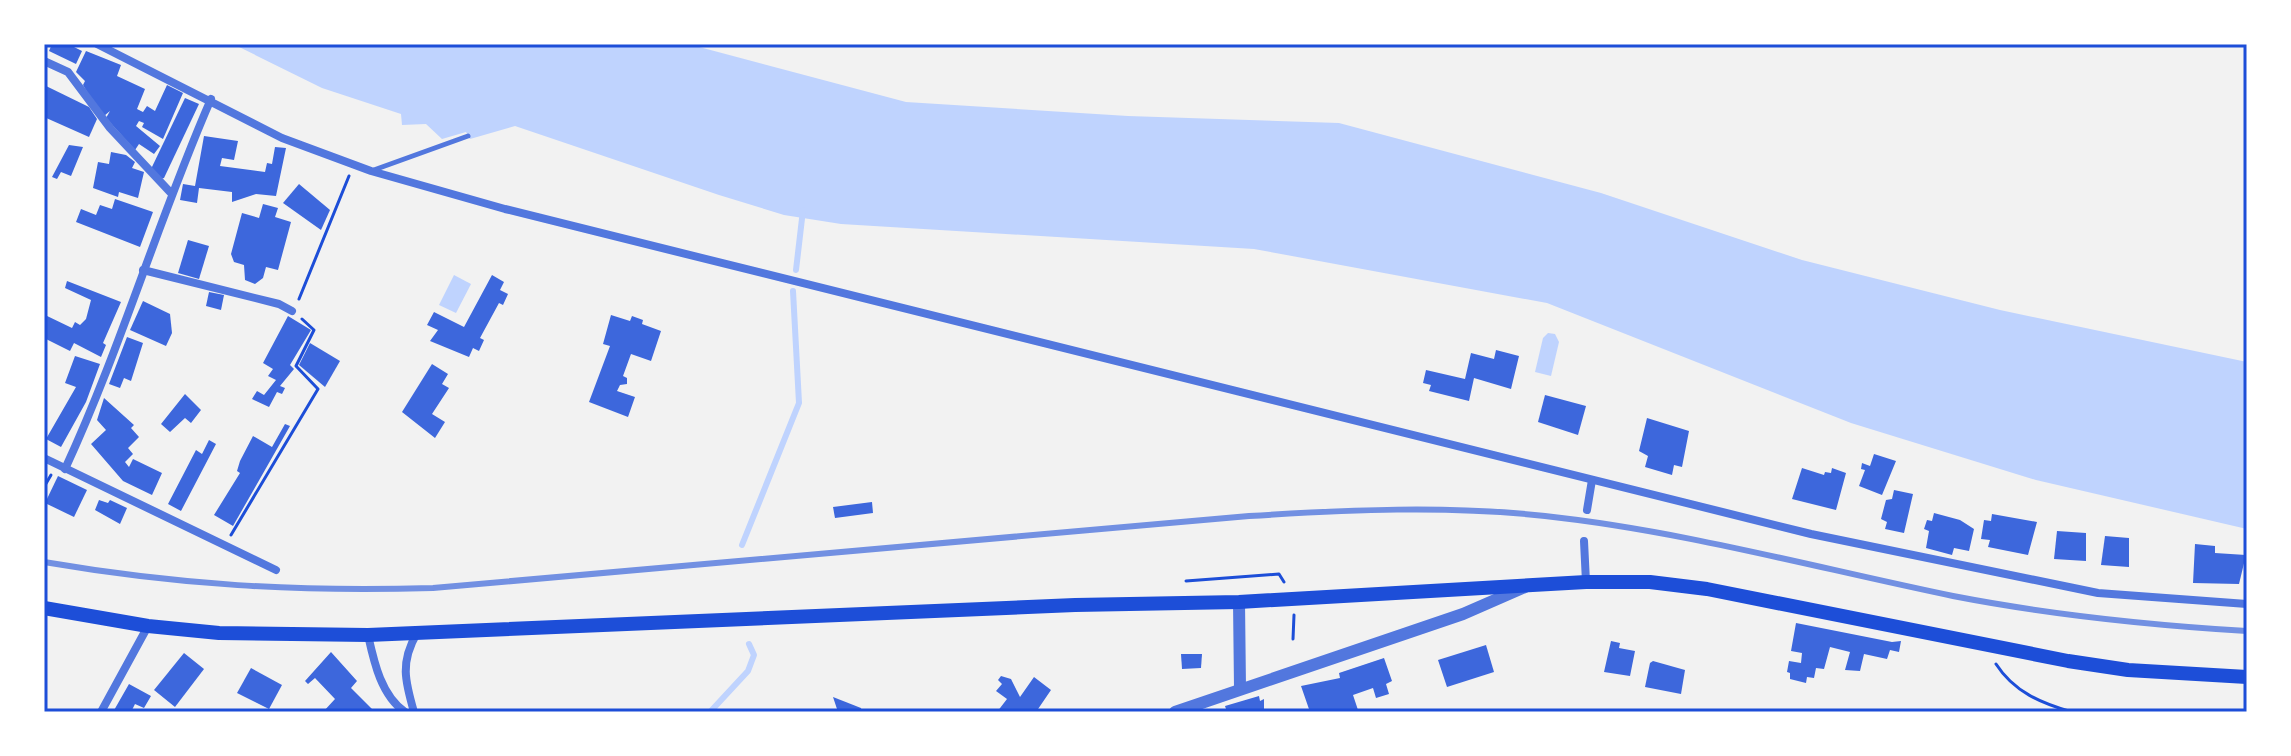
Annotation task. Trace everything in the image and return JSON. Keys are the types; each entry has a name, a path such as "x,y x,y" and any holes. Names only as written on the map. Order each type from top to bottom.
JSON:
{"main road":[{"path":"44,608 148,626 219,633 368,635 1239,602 1532,584 1650,582 1707,589 2128,670 2247,677"}],"street":[{"path":"97,44 211,99 282,138 353,165 800,285 1811,534 2098,593 2247,604"},
{"path":"44,61 68,72 110,128 170,192"},
{"path":"65,469 88,418 170,192 211,99"},
{"path":"143,270 279,304 292,311"},
{"path":"44,458 276,570"},
{"path":"1587,510 1592,480"},
{"path":"1584,541 1586,582"},
{"path":"1175,712 1463,614 1532,584"},
{"path":"1239,602 1240,688"},
{"path":"101,712 148,626"},
{"path":"414,712 404,675 405,657 418,631"},
{"path":"368,635 376,668 387,690 405,712"}],"lane":[{"path":"371,171 468,136"}],"path":[{"path":"292,311 353,165"},
{"path":"225,545 318,389 296,366 313,327"},
{"path":"1186,581 1279,574 1294,599 1293,639"},
{"path":"1983,644 2003,675 2034,701 2072,712"}],"water":[{"path":"233,44 688,44 906,102 1128,116 1339,123 1601,193 1802,260 2000,310 2247,362 2247,529 2036,480 1851,423 1547,303 1254,249 841,224 784,215 515,126 470,139 466,132 442,139 426,124 402,125 401,114 322,88"},
{"path":"454,275 471,284 456,313 439,305"},
{"path":"1548,333 1555,334 1559,342 1551,376 1535,372 1543,338"}],"building":[{"path":"52,44 68,44 82,51 76,64 49,51"},
{"path":"86,51 121,65 117,76 145,89 137,109 143,112 147,106 155,111 167,85 183,93 163,139 142,127 144,123 139,121 136,126 160,146 154,154 139,144 135,150 106,118 110,111 104,116 90,97 83,85 85,81 76,72"},
{"path":"44,85 89,107 97,119 89,137 44,117"},
{"path":"185,98 199,104 164,178 160,179 151,169"},
{"path":"204,136 238,141 234,160 222,158 220,166 265,172 267,163 272,164 275,147 286,148 276,196 256,194 232,202 232,192 199,188 197,203 180,200 183,184 195,186"},
{"path":"69,145 83,147 71,176 61,172 57,179 52,177"},
{"path":"111,152 126,155 135,162 132,168 144,172 138,198 119,192 118,197 93,188 98,162 109,164"},
{"path":"299,184 330,210 321,230 283,203"},
{"path":"115,199 153,212 140,247 76,222 81,209 96,215 100,205 112,209"},
{"path":"263,204 278,208 275,217 291,222 278,270 266,267 263,278 255,284 245,280 244,265 234,262 231,254 242,213 259,218"},
{"path":"188,240 209,246 199,279 178,273"},
{"path":"492,275 504,282 500,290 508,294 503,305 499,303 480,338 484,340 479,351 473,348 469,357 430,341 438,330 427,325 434,312 464,327"},
{"path":"67,281 121,302 103,343 106,345 101,357 74,343 70,351 44,338 45,315 72,328 75,322 80,325 86,319 91,300 65,288"},
{"path":"209,292 224,295 221,310 206,306"},
{"path":"143,301 170,314 172,333 166,346 130,330"},
{"path":"611,315 630,321 632,316 643,320 642,324 661,331 651,361 631,354 623,376 627,378 627,384 620,385 617,391 635,397 628,417 589,402 610,346 603,344"},
{"path":"288,316 311,330 290,365 294,369 280,386 285,388 282,394 277,392 269,407 252,399 257,391 264,395 276,380 268,376 273,369 263,363"},
{"path":"127,337 143,343 131,381 124,378 120,388 109,384"},
{"path":"310,343 340,361 325,387 299,365"},
{"path":"1496,350 1519,356 1511,389 1474,378 1469,401 1429,391 1431,385 1423,383 1426,370 1465,379 1471,353 1494,359"},
{"path":"75,356 100,364 86,402 61,447 46,439 76,387 65,383"},
{"path":"432,364 448,374 442,384 449,388 432,414 445,422 435,438 402,412"},
{"path":"185,394 201,410 191,423 185,418 170,432 161,424"},
{"path":"1545,395 1586,406 1578,435 1538,422"},
{"path":"104,398 134,425 131,428 139,437 128,448 133,454 125,462 129,467 133,459 162,473 152,495 123,481 91,444 106,430 97,420"},
{"path":"1647,418 1689,431 1682,467 1674,465 1672,475 1645,467 1648,456 1639,451"},
{"path":"285,424 290,426 233,526 214,515 240,473 237,471 240,461 253,436 272,447"},
{"path":"209,440 216,444 181,511 168,504 196,450 202,454"},
{"path":"1874,454 1896,461 1882,495 1859,486 1865,470 1861,469 1862,463 1870,466"},
{"path":"1802,468 1824,475 1825,472 1831,473 1832,468 1846,473 1836,510 1792,499"},
{"path":"58,476 87,490 74,517 45,503"},
{"path":"1894,490 1913,494 1904,533 1885,529 1887,522 1881,519 1886,500 1892,499"},
{"path":"99,500 108,503 110,500 127,508 120,524 95,510"},
{"path":"872,502 873,513 835,518 833,507"},
{"path":"1934,513 1960,520 1974,529 1969,551 1954,548 1952,555 1926,548 1929,531 1924,529 1927,520 1932,521"},
{"path":"1992,514 2037,522 2028,555 1988,547 1990,540 1981,539 1984,520 1991,521"},
{"path":"2057,531 2086,533 2086,561 2054,559"},
{"path":"2105,536 2129,538 2129,567 2101,565"},
{"path":"2195,544 2215,546 2215,553 2246,555 2239,584 2193,583"},
{"path":"1796,623 1892,642 1901,641 1899,652 1890,650 1887,659 1864,654 1860,671 1845,670 1850,652 1830,647 1824,669 1816,668 1814,678 1807,677 1806,683 1790,679 1787,672 1789,661 1801,663 1802,653 1791,651"},
{"path":"1611,641 1620,643 1619,648 1635,651 1630,676 1604,672"},
{"path":"1486,645 1494,672 1447,687 1438,660"},
{"path":"331,652 357,681 351,688 375,712 323,712 335,699 315,678 308,684 305,681"},
{"path":"184,653 204,669 175,707 154,690"},
{"path":"1181,654 1202,654 1201,668 1182,669"},
{"path":"1384,658 1392,681 1386,684 1389,694 1376,698 1373,688 1353,695 1358,710 1355,712 1310,712 1301,686 1340,678 1339,673"},
{"path":"1653,661 1685,670 1681,694 1645,687"},
{"path":"251,668 282,685 269,709 237,693"},
{"path":"1001,676 1011,679 1020,697 1034,677 1051,690 1036,712 997,712 1007,699 996,691 1002,684 998,680"},
{"path":"129,684 151,696 144,708 135,704 131,712 113,712"},
{"path":"1259,696 1260,701 1264,699 1264,712 1227,712 1225,706"},
{"path":"833,697 861,708 862,712 838,712"}],"waterway":[{"path":"796,270 803,210"},
{"path":"742,545 799,403 793,291"},
{"path":"710,712 748,671 754,655 749,644"}],"railway":[{"path":"44,562 238,585 333,589 433,588 1249,516 1360,510 1471,511 1545,516 1648,531 2026,609 2247,631"}]}
